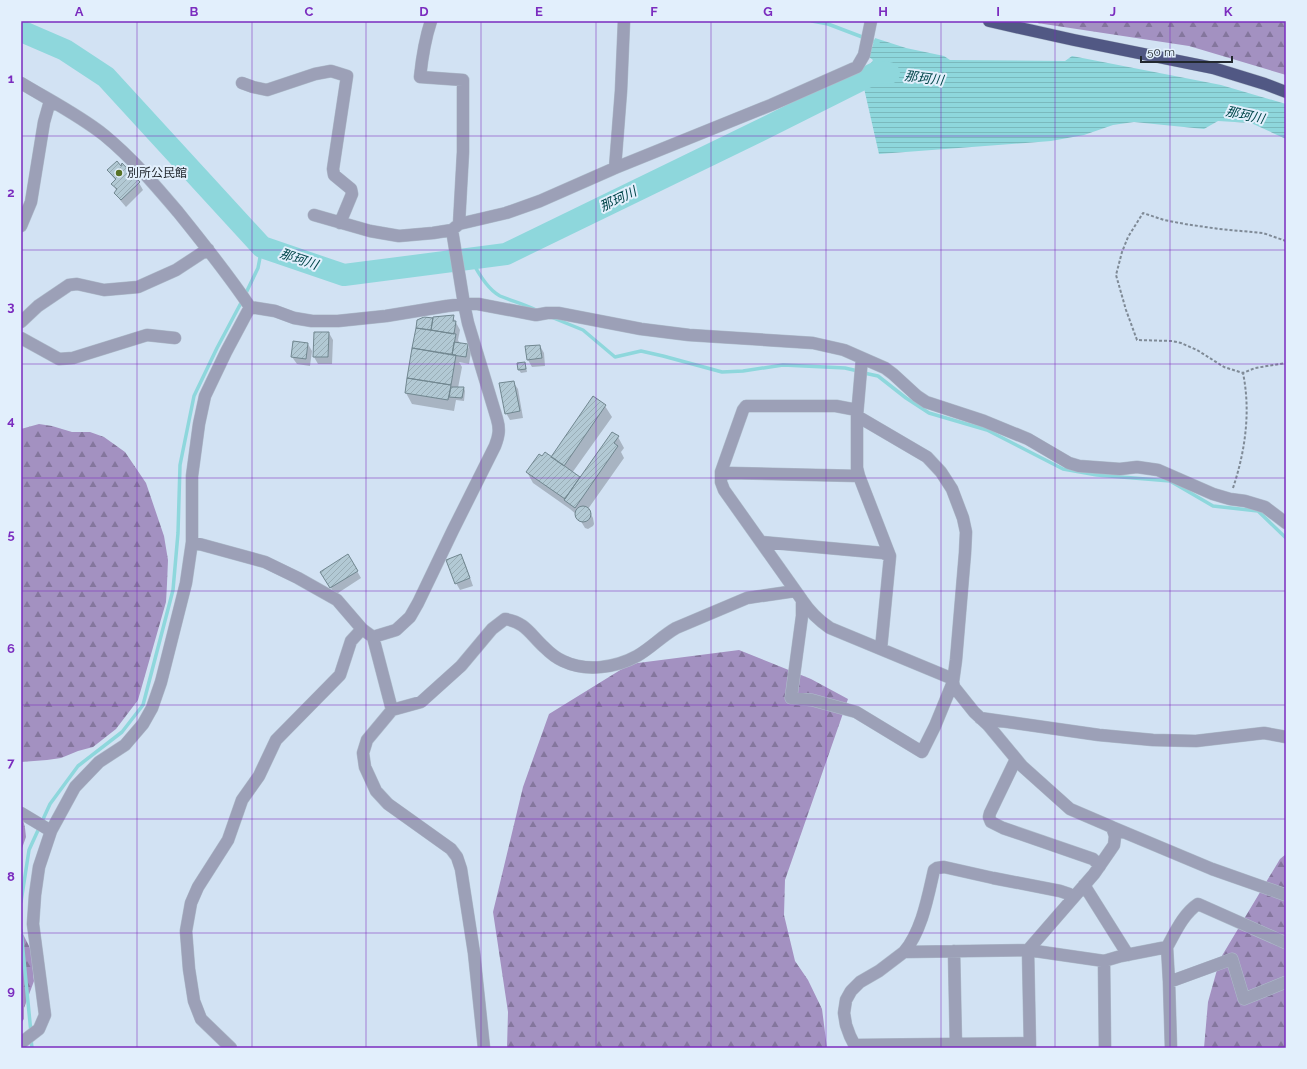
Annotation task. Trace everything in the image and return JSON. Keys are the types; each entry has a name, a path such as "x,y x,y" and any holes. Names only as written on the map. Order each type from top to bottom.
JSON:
{"highway":[{"path":"989,21 1066,39 1213,68 1286,92"}],"street":[{"path":"373,637 396,630 410,618 499,437 497,419 468,324 463,301 454,230 463,152 463,80 420,77 421,61 431,21"},
{"path":"314,215 370,231 399,236 433,234 454,230 506,213 540,201 615,168 771,105 857,67 864,55 871,21"},
{"path":"615,168 621,91 624,22"},
{"path":"242,83 267,90 315,74 331,71 347,76 333,169 334,175 351,189 352,194 340,223"},
{"path":"21,83 79,118 103,134 123,151 152,181 208,249 233,281 250,307 276,311 294,318 312,321 331,321 386,316 447,306 463,301 536,315 558,313 641,329 689,335 813,343 844,350 885,368 926,402 984,421 1028,439 1052,452 1068,463 1079,466 1120,469 1137,467 1158,470 1203,490 1230,499 1245,501 1265,507 1286,523"},
{"path":"22,220 31,202 44,122 50,101"},
{"path":"21,322 38,306 69,284 78,284 104,290 138,286 176,270 208,249"},
{"path":"21,1044 39,1029 45,1015 33,924 34,895 39,867 50,831 75,787 100,762 125,745 143,724 152,708 161,682 186,583 192,542 192,476 199,424 205,396 250,307"},
{"path":"21,338 59,359 73,358 147,335 175,338"},
{"path":"862,358 857,413 857,468 890,556 881,649"},
{"path":"799,595 802,616 791,698 812,700 856,712 922,752 935,726 953,681 956,660 966,532 963,518 952,489 941,472 926,457 857,413 836,406 746,406 743,410 721,475 721,482 724,490 760,542 799,595 812,613 830,628 953,681"},
{"path":"721,475 730,473 859,476"},
{"path":"192,542 265,562 298,578 337,600 362,629 373,637 392,710"},
{"path":"760,542 883,553 890,556"},
{"path":"484,1048 474,953 461,869 457,857 451,849 388,804 376,791 365,767 363,753 367,740 392,710 421,702 461,666 492,628 505,619 514,620 524,626 542,646 562,661 587,668 600,667 617,664 636,657 676,628 747,598 799,595"},
{"path":"231,1048 201,1019 194,1000 189,969 186,931 191,903 198,887 228,840 242,800 259,776 276,740 340,674 351,641 362,629"},
{"path":"953,681 954,687 958,692 1016,759 1070,810 1212,869 1286,896"},
{"path":"980,718 1153,740 1196,741 1264,733 1286,736"},
{"path":"1016,759 994,803 989,817 991,822 995,825 1093,859 1100,866"},
{"path":"21,813 50,831"},
{"path":"1073,898 1069,894 1060,891 944,867 934,870 925,907 914,940 904,952 879,971 860,982 851,991 846,1000 844,1013 846,1025 856,1047 1030,1045 1028,950 1073,898 1100,866 1114,845 1115,836 1112,827 1107,825"},
{"path":"1084,885 1128,955"},
{"path":"1171,1048 1167,947 1181,922 1192,908 1198,904 1286,943"},
{"path":"904,952 1028,950 1104,961 1167,947"},
{"path":"954,951 956,1046"},
{"path":"1169,982 1232,959 1244,999 1286,982"},
{"path":"1104,961 1105,1048"}],"path":[{"path":"1286,241 1263,233 1185,224 1164,220 1143,213 1128,237 1119,259 1116,275 1126,310 1137,340 1172,340 1197,350 1224,367 1243,374 1255,368 1286,363"},
{"path":"1230,499 1244,440 1248,404 1243,374"}],"green space":[{"path":"1024,21 1286,21 1286,75 1189,46"},
{"path":"39,424 72,432 90,432 104,437 125,452 146,483 164,536 168,560 167,584 166,602 138,700 116,729 93,747 61,758 21,762 21,429"},
{"path":"739,650 811,679 848,699 785,880 784,915 795,961 808,980 822,1009 827,1048 507,1048 508,1012 493,912 523,787 549,714 630,664"},
{"path":"21,811 26,837 21,851"},
{"path":"1286,854 1286,1048 1204,1048 1208,1002 1220,959 1280,859"},
{"path":"21,930 31,950 34,981 24,1008 24,1019 21,1023"}],"water":[{"path":"875,38 906,48 944,56 950,60 1065,61 1072,56 1221,85 1286,104 1286,139 1251,123 1218,121 1204,129 1134,122 1113,125 1084,135 1051,141 879,154 861,75 865,73 873,60 869,57"}],"building":[{"path":"117,161 121,166 122,163 140,182 121,200 114,193 117,189 111,184 116,179 107,170"},
{"path":"454,315 453,321 456,321 454,334 431,330 433,317"},
{"path":"424,317 433,318 431,330 416,328 417,320"},
{"path":"416,328 456,334 452,355 412,348"},
{"path":"314,332 329,332 328,357 313,357"},
{"path":"293,341 308,343 306,359 291,357"},
{"path":"454,342 468,344 466,357 452,355"},
{"path":"540,345 542,358 527,360 525,346"},
{"path":"412,348 456,355 451,385 407,378"},
{"path":"525,362 526,369 518,370 517,363"},
{"path":"407,378 451,385 448,400 405,393"},
{"path":"514,381 520,411 505,414 499,383"},
{"path":"451,387 464,387 462,398 449,397"},
{"path":"593,396 606,405 564,466 551,457"},
{"path":"612,432 619,436 614,443 618,446 575,508 564,500"},
{"path":"545,452 580,477 565,499 526,472 539,454 542,456"},
{"path":"583,506 589,508 591,514 589,520 583,522 577,520 575,514 577,508"},
{"path":"348,554 358,571 330,588 320,572"},
{"path":"461,554 470,578 455,584 446,560"}],"waterway":[{"path":"812,21 828,24 878,43"},
{"name":"那珂川","path":"21,31 65,50 106,77 262,247 344,275 506,254 877,72 889,73"},
{"path":"245,295 258,268 262,247"},
{"path":"471,259 483,279 495,293 536,310"},
{"path":"21,902 29,850 50,804 78,766 122,732 143,705 173,590 178,533 180,465 194,396 242,301"},
{"path":"551,317 583,330 615,357 641,351 722,372 743,371 783,365 845,368 858,371"},
{"path":"864,373 878,376 906,398 929,413 987,430 1063,469 1097,475 1170,481 1213,506 1258,511 1286,538"},
{"path":"21,930 31,1033"},
{"path":"31,1039 32,1048"}],"place":[{"name":"別所公民館","path":"119,173"}]}
